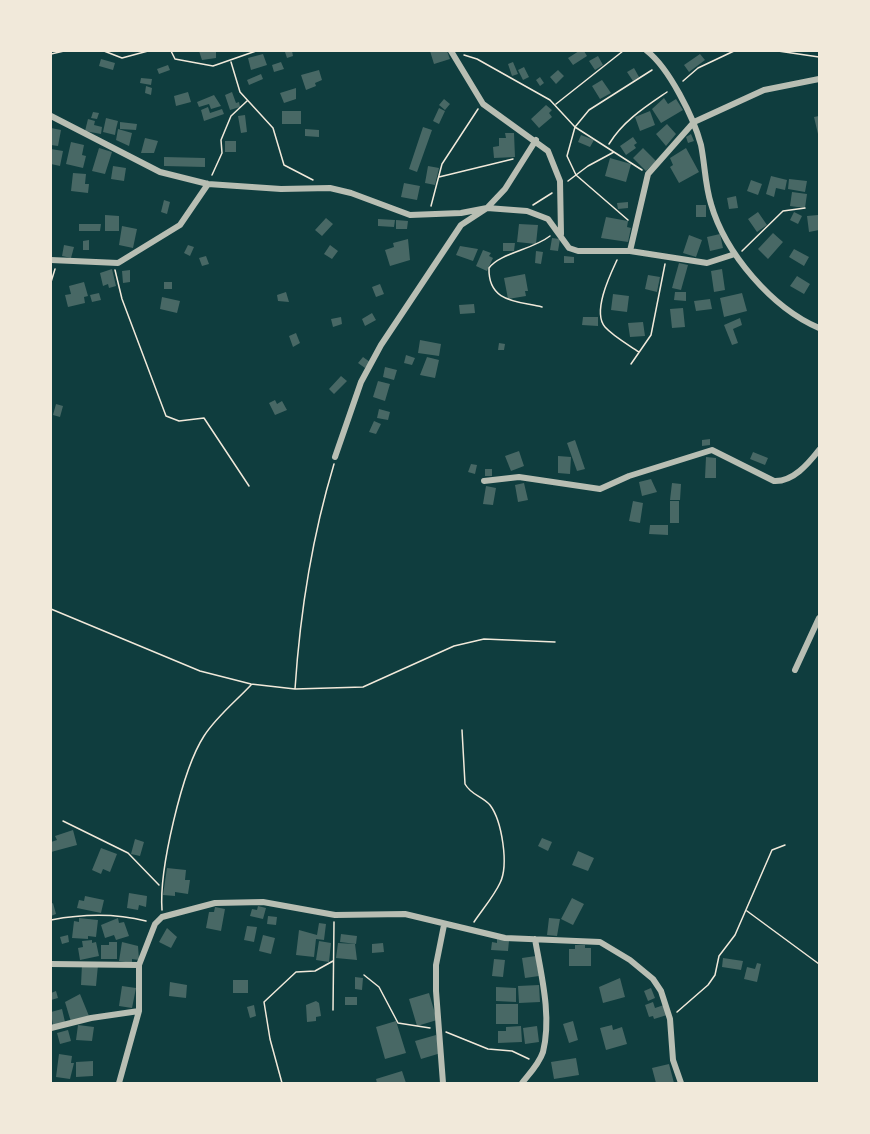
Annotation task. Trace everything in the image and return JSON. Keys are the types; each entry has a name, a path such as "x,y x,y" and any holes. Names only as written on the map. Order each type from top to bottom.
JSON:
{"street":[{"path":"451,51 483,104 536,140 548,151 560,188 559,232"},
{"path":"647,51 661,65 694,122 716,221 735,254 776,301 805,322 819,328"},
{"path":"630,251 648,174 694,122 764,90 819,79"},
{"path":"51,116 160,172 208,184 281,189 330,188 351,193 410,215 487,208 522,210 548,219 573,250 630,251 707,263 735,254"},
{"path":"335,457 361,382 381,345 461,225 487,208 505,189 536,140"},
{"path":"54,259 112,264 180,225 208,184"},
{"path":"484,481 519,477 600,489 629,476 712,450 774,481 782,481 795,474 819,450"},
{"path":"795,670 819,618"},
{"path":"119,1083 139,1011 139,965 155,924 162,916 215,903 252,902 335,915 405,914 505,938 588,940 610,948 653,979 666,1003 670,1019 672,1060 681,1083"},
{"path":"442,1083 436,965 444,925"},
{"path":"522,1083 537,1064 544,1043 544,996 535,939"},
{"path":"51,964 139,965"},
{"path":"51,1028 91,1018 139,1011"}],"path":[{"path":"51,54 64,51"},
{"path":"104,51 122,58 148,51"},
{"path":"171,51 174,59 207,67 231,62 256,51"},
{"path":"451,51 477,59 556,104 566,119 575,127 608,146 648,174"},
{"path":"556,104 623,51"},
{"path":"608,146 616,132 640,110 674,88 698,68 734,51"},
{"path":"777,51 819,57"},
{"path":"231,62 240,92 273,128 274,140 284,165 315,181"},
{"path":"635,225 576,175 567,156 575,127 589,110 661,65"},
{"path":"208,184 222,153 221,140 231,116 248,100"},
{"path":"429,215 438,178 455,142 483,104"},
{"path":"522,210 615,152"},
{"path":"438,178 525,156"},
{"path":"735,254 747,248 783,211 805,208"},
{"path":"542,307 507,301 498,295 489,274 489,268 501,257 532,248 559,232"},
{"path":"622,251 601,307 601,317 605,327 639,352"},
{"path":"631,364 653,330 666,257"},
{"path":"51,282 54,259"},
{"path":"112,264 166,416 179,421 204,418 249,486"},
{"path":"51,374 51,406"},
{"path":"295,689 298,649 318,516 335,457"},
{"path":"51,609 200,671 251,684 295,689 363,687 454,646 484,639 555,642"},
{"path":"162,916 160,886 182,788 203,736 251,684"},
{"path":"462,730 465,784 469,791 492,808 503,842 503,875 500,885 469,931"},
{"path":"63,821 128,853 160,886"},
{"path":"670,1019 708,986 715,975 719,956 735,935 747,911 772,850 785,846"},
{"path":"747,911 819,964"},
{"path":"51,920 79,914 127,916 155,924"},
{"path":"333,1010 335,915"},
{"path":"282,1083 270,1039 264,1002 296,972 318,970 333,961"},
{"path":"364,975 379,987 398,1023 441,1030 488,1049 513,1051 537,1064"}],"building":[{"path":"199,51 216,51 216,58 202,60"},
{"path":"292,51 293,56 287,58 285,52"},
{"path":"430,51 447,51 450,59 434,64"},
{"path":"579,51 584,51 587,56 573,65 568,58"},
{"path":"263,54 267,65 251,70 248,58"},
{"path":"700,54 705,60 689,72 684,65"},
{"path":"598,56 603,65 595,70 589,61"},
{"path":"101,59 115,63 113,70 99,66"},
{"path":"281,62 284,69 274,72 272,65"},
{"path":"513,62 518,74 512,76 508,64"},
{"path":"168,65 170,70 159,74 157,69"},
{"path":"524,67 529,77 523,80 518,70"},
{"path":"634,68 639,77 633,81 627,72"},
{"path":"319,70 322,80 315,83 316,86 306,90 301,75"},
{"path":"558,70 564,76 556,84 550,77"},
{"path":"261,74 263,79 249,85 247,80"},
{"path":"540,77 544,83 540,86 536,80"},
{"path":"141,78 152,79 151,85 140,83"},
{"path":"602,80 611,93 600,99 592,86"},
{"path":"146,86 152,88 151,95 145,93"},
{"path":"296,88 296,99 284,103 280,93"},
{"path":"188,92 191,102 176,106 174,96"},
{"path":"232,92 240,107 230,110 225,95"},
{"path":"214,95 221,106 211,109 209,104 199,107 197,102"},
{"path":"664,98 668,104 676,99 683,110 661,123 652,109"},
{"path":"444,99 450,104 445,110 439,105"},
{"path":"546,105 552,110 549,113 552,117 539,128 531,119"},
{"path":"208,107 210,113 222,109 224,114 204,121 201,110"},
{"path":"439,108 445,111 439,124 433,121"},
{"path":"282,111 301,111 301,124 282,124"},
{"path":"650,111 655,125 640,131 635,117"},
{"path":"93,112 99,113 97,119 91,118"},
{"path":"245,115 247,132 241,133 238,116"},
{"path":"819,116 819,134 818,134 814,117"},
{"path":"106,118 118,121 115,135 103,132"},
{"path":"88,119 95,121 94,125 102,127 101,134 85,131"},
{"path":"120,122 137,124 136,130 120,129"},
{"path":"667,124 676,134 666,146 656,134"},
{"path":"423,127 432,130 417,172 409,169"},
{"path":"51,128 61,130 58,146 51,145"},
{"path":"118,129 132,133 129,146 116,140"},
{"path":"305,129 319,130 319,137 305,136"},
{"path":"505,133 514,133 515,157 494,158 493,147 499,146 499,138 506,138"},
{"path":"691,134 694,141 688,143 686,137"},
{"path":"581,135 594,140 590,147 578,142"},
{"path":"633,137 637,143 634,145 636,148 626,155 620,146"},
{"path":"145,138 158,141 154,153 141,153"},
{"path":"225,141 236,141 236,152 225,152"},
{"path":"71,142 84,145 82,155 86,156 83,168 66,164"},
{"path":"99,148 112,152 105,174 92,171"},
{"path":"643,148 656,161 646,171 633,158"},
{"path":"686,148 699,172 679,183 670,167 673,165 670,158"},
{"path":"51,149 63,151 60,166 51,164"},
{"path":"164,157 205,158 205,167 164,166"},
{"path":"610,158 631,164 626,182 605,176"},
{"path":"113,166 126,168 124,181 111,179"},
{"path":"428,166 439,168 435,185 425,183"},
{"path":"73,173 86,174 85,184 89,184 88,193 71,191"},
{"path":"771,176 787,180 785,190 776,188 774,197 766,194"},
{"path":"789,179 807,181 805,192 788,189"},
{"path":"751,180 762,184 758,195 747,191"},
{"path":"404,183 420,186 417,200 401,197"},
{"path":"792,192 807,194 805,208 790,206"},
{"path":"736,196 738,208 729,209 727,198"},
{"path":"164,200 170,202 167,214 161,212"},
{"path":"628,202 628,208 618,209 617,203"},
{"path":"696,205 706,205 706,217 696,217"},
{"path":"758,212 767,225 757,232 748,219"},
{"path":"794,212 802,216 798,224 790,220"},
{"path":"105,215 119,216 119,231 105,231"},
{"path":"818,215 819,230 809,232 807,216"},
{"path":"606,217 628,221 627,227 631,228 628,242 601,238"},
{"path":"326,218 333,224 322,236 315,230"},
{"path":"378,219 395,220 394,227 378,226"},
{"path":"396,220 408,221 407,229 396,229"},
{"path":"79,224 101,224 100,231 79,231"},
{"path":"519,224 538,225 536,244 517,242"},
{"path":"122,226 137,229 133,248 119,245"},
{"path":"773,233 783,242 768,259 758,249"},
{"path":"720,234 723,248 710,251 707,237"},
{"path":"689,235 702,240 696,257 683,253"},
{"path":"552,238 560,239 558,251 550,250"},
{"path":"408,239 410,260 390,266 385,250 394,247 393,243"},
{"path":"89,240 89,250 83,250 83,241"},
{"path":"503,243 515,243 514,251 503,251"},
{"path":"64,245 74,247 71,258 62,256"},
{"path":"188,245 194,247 190,256 184,253"},
{"path":"330,245 338,251 332,259 324,254"},
{"path":"460,246 478,249 473,261 456,255"},
{"path":"794,249 809,257 804,266 789,257"},
{"path":"483,250 491,253 489,256 493,258 487,271 476,266"},
{"path":"536,251 543,252 541,264 535,263"},
{"path":"206,256 209,264 202,266 199,258"},
{"path":"564,256 574,257 574,263 564,263"},
{"path":"679,263 688,265 681,290 672,288"},
{"path":"112,269 116,286 109,288 108,284 103,286 100,273"},
{"path":"722,269 725,290 714,292 711,271"},
{"path":"130,270 130,282 123,283 122,271"},
{"path":"525,274 528,291 525,291 526,296 508,299 504,278"},
{"path":"648,275 660,277 657,292 645,289"},
{"path":"797,276 810,284 804,294 790,286"},
{"path":"84,282 88,296 84,297 85,303 68,307 65,295 71,294 69,286"},
{"path":"164,282 172,282 172,289 164,289"},
{"path":"380,284 384,294 376,297 372,287"},
{"path":"286,292 289,302 278,301 277,295"},
{"path":"675,292 686,292 686,301 674,300"},
{"path":"99,293 101,300 92,302 90,295"},
{"path":"742,293 747,311 724,317 720,298"},
{"path":"613,294 629,296 627,312 611,310"},
{"path":"162,297 180,301 177,313 160,309"},
{"path":"710,299 712,309 696,311 694,301"},
{"path":"474,304 475,313 460,314 459,305"},
{"path":"683,308 685,327 672,328 670,309"},
{"path":"372,313 376,320 365,326 362,319"},
{"path":"341,317 342,324 333,327 331,319"},
{"path":"583,317 598,317 598,326 582,325"},
{"path":"740,318 742,325 733,329 738,343 732,345 724,325"},
{"path":"643,322 645,336 630,337 628,323"},
{"path":"296,333 300,343 293,347 289,336"},
{"path":"420,340 441,344 439,356 418,353"},
{"path":"499,343 505,344 504,350 498,350"},
{"path":"406,355 415,358 412,365 404,363"},
{"path":"363,357 370,362 365,368 358,363"},
{"path":"427,357 439,360 435,378 420,375"},
{"path":"385,367 397,370 394,380 383,377"},
{"path":"341,376 347,381 334,394 329,389"},
{"path":"378,381 390,384 385,401 373,397"},
{"path":"275,400 277,404 282,401 287,410 275,415 269,403"},
{"path":"56,404 63,406 60,417 53,415"},
{"path":"379,409 390,412 388,420 377,418"},
{"path":"374,421 381,424 376,434 369,432"},
{"path":"710,439 710,445 702,446 702,440"},
{"path":"575,440 585,469 577,471 567,443"},
{"path":"519,451 524,466 511,471 505,456"},
{"path":"753,452 768,458 765,465 750,459"},
{"path":"558,456 571,457 570,474 558,473"},
{"path":"706,457 716,458 716,478 705,478"},
{"path":"471,464 477,465 475,474 468,472"},
{"path":"485,469 492,469 492,476 485,476"},
{"path":"651,479 657,492 642,496 639,482"},
{"path":"524,483 528,500 518,502 515,485"},
{"path":"672,483 681,484 680,500 670,500"},
{"path":"486,486 496,488 493,505 483,504"},
{"path":"633,501 643,503 640,523 629,521"},
{"path":"670,501 679,501 679,523 670,523"},
{"path":"650,525 668,525 668,535 649,534"},
{"path":"73,830 77,845 51,852 51,842 57,840 55,836"},
{"path":"542,838 552,842 548,851 538,846"},
{"path":"135,839 144,842 140,856 131,854"},
{"path":"101,848 117,854 110,872 103,869 101,874 92,870"},
{"path":"578,851 594,858 588,871 572,865"},
{"path":"167,868 186,870 185,880 190,880 188,894 175,892 175,896 163,895"},
{"path":"129,893 147,896 146,907 139,905 138,910 127,908"},
{"path":"85,896 104,900 101,913 77,908 79,900 84,901"},
{"path":"572,898 584,904 573,925 561,919"},
{"path":"53,903 56,914 51,916 51,904"},
{"path":"258,906 266,908 263,919 250,916 252,909 257,910"},
{"path":"215,907 225,909 221,931 206,928 209,912 214,912"},
{"path":"268,916 277,917 276,925 267,924"},
{"path":"79,918 98,920 96,937 72,938 74,921 79,922"},
{"path":"118,918 119,923 124,922 129,936 116,940 114,935 105,938 101,925"},
{"path":"549,918 560,919 557,936 547,935"},
{"path":"319,923 326,924 324,940 316,939 314,957 296,955 299,930 317,935"},
{"path":"247,926 257,927 254,942 244,940"},
{"path":"167,928 177,937 171,948 159,942"},
{"path":"341,934 357,936 356,944 340,942"},
{"path":"68,935 69,942 62,944 60,937"},
{"path":"263,935 275,938 271,954 259,951"},
{"path":"497,939 509,941 508,951 491,950 492,942 497,943"},
{"path":"92,940 92,943 96,942 99,956 80,960 78,948 83,947 82,941"},
{"path":"319,941 331,943 329,962 316,960"},
{"path":"109,942 117,942 117,959 101,959 101,945 109,945"},
{"path":"122,942 138,946 139,960 132,959 132,963 119,961"},
{"path":"338,943 355,944 357,960 336,958"},
{"path":"383,943 384,952 372,953 372,944"},
{"path":"575,945 585,945 585,948 591,948 591,966 569,966 569,949 575,949"},
{"path":"536,956 539,976 525,978 522,958"},
{"path":"723,958 743,961 741,970 722,967"},
{"path":"494,959 505,960 503,977 492,976"},
{"path":"757,963 761,964 757,982 744,979 747,967 755,969"},
{"path":"82,964 98,965 96,986 81,985"},
{"path":"355,977 363,978 362,990 355,989"},
{"path":"620,978 625,997 603,1003 599,987"},
{"path":"233,980 248,980 248,993 233,993"},
{"path":"170,982 187,985 186,998 169,996"},
{"path":"539,985 540,1002 519,1003 518,986"},
{"path":"122,986 136,988 132,1008 119,1006"},
{"path":"496,987 516,988 516,1002 496,1001"},
{"path":"651,988 655,998 648,1001 644,991"},
{"path":"56,991 58,998 51,1000 51,993"},
{"path":"429,993 437,1020 417,1026 409,999"},
{"path":"80,994 89,1016 71,1022 65,1002"},
{"path":"345,997 357,997 357,1005 345,1005"},
{"path":"316,1001 319,1003 321,1016 316,1017 316,1021 307,1022 306,1005"},
{"path":"653,1002 655,1008 664,1005 667,1015 654,1019 653,1016 649,1017 645,1005"},
{"path":"496,1004 518,1004 518,1024 496,1024"},
{"path":"254,1005 256,1016 250,1018 247,1007"},
{"path":"62,1009 65,1022 53,1026 51,1012"},
{"path":"396,1021 406,1053 385,1059 376,1027"},
{"path":"573,1021 578,1040 569,1043 563,1024"},
{"path":"78,1025 94,1027 92,1041 76,1040"},
{"path":"612,1025 613,1030 622,1027 627,1044 606,1050 600,1028"},
{"path":"521,1026 522,1042 498,1043 498,1031 506,1031 506,1027"},
{"path":"537,1026 539,1042 525,1044 523,1028"},
{"path":"68,1030 71,1041 60,1044 57,1033"},
{"path":"436,1035 441,1053 421,1059 415,1041"},
{"path":"59,1054 72,1056 71,1063 74,1063 70,1079 56,1077"},
{"path":"576,1058 579,1075 554,1079 551,1062"},
{"path":"93,1061 93,1076 76,1077 76,1062"},
{"path":"669,1064 674,1083 656,1083 652,1068"},
{"path":"402,1071 406,1083 377,1083 376,1079"}]}
